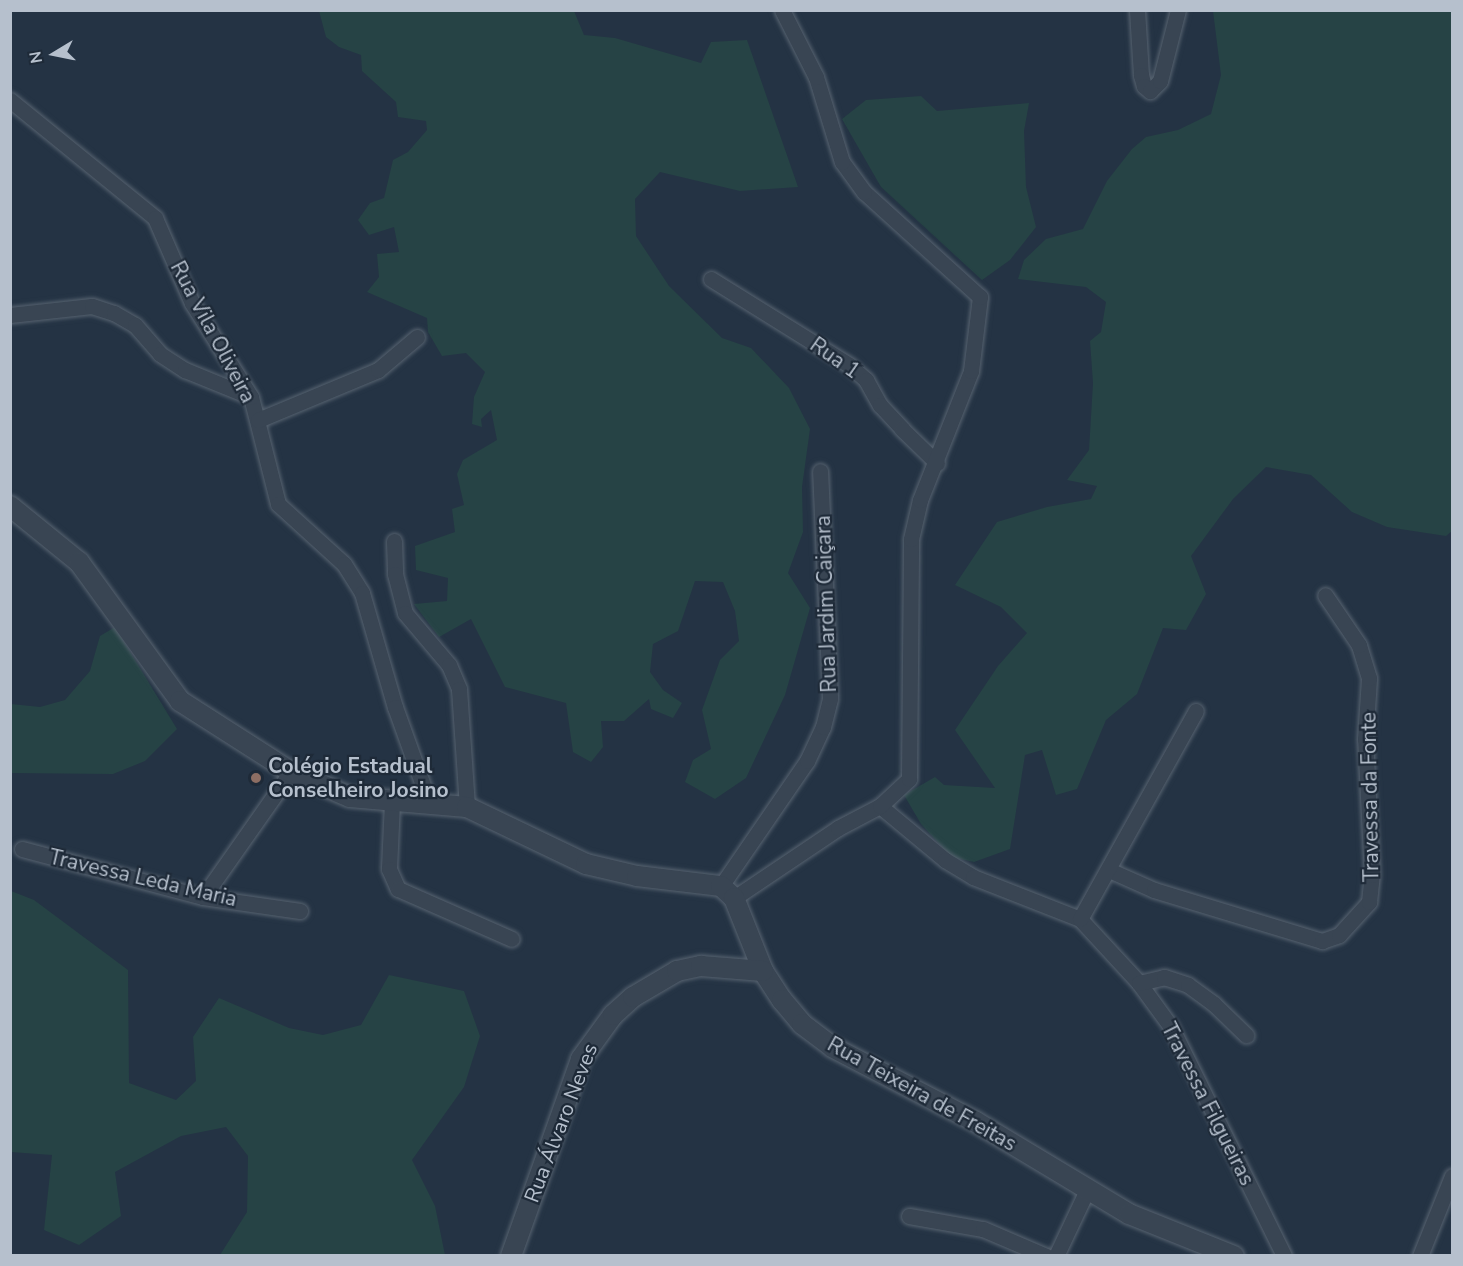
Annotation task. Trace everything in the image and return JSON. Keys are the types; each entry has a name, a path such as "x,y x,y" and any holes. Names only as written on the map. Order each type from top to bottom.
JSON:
{"street":[{"path":"10,506 80,562 180,701 291,772 350,796 392,802 467,807 586,864 637,876 727,892 880,806 909,779 911,539 920,500 937,463 971,371 981,297 864,192 842,162 816,77 782,10"},
{"path":"1137,10 1141,75 1144,86 1150,91 1160,81 1178,10"},
{"name":"Rua Vila Oliveira","path":"10,99 155,218 192,303 251,397 278,504 344,564 362,593 395,707 430,805"},
{"name":"Rua 1","path":"711,279 849,365 866,380 880,405 937,463"},
{"path":"10,315 92,306 114,313 135,325 160,354 185,370 251,397"},
{"name":"Rua Vila Oliveira","path":"258,420 378,370 417,337"},
{"name":"Rua Jardim Caiçara","path":"727,892 807,761 823,727 830,698 819,471"},
{"path":"394,541 395,574 405,613 449,665 459,689 467,807"},
{"name":"Travessa da Fonte","path":"1109,870 1154,890 1322,941 1339,935 1369,902 1372,875 1365,739 1369,678 1359,645 1326,595"},
{"path":"1080,919 1196,711"},
{"path":"203,897 291,772"},
{"path":"392,802 389,869 398,889 512,939"},
{"name":"Travessa Filgueiras","path":"880,806 945,860 973,877 1080,919 1139,983 1171,1027 1284,1256"},
{"name":"Travessa Leda Maria","path":"22,849 203,897 300,911"},
{"name":"Rua Teixeira de Freitas","path":"727,892 763,971 802,1024 832,1047 976,1122 1129,1214 1234,1256"},
{"name":"Rua Álvaro Neves","path":"511,1256 581,1059 613,1015 633,997 677,971 700,966 763,971"},
{"path":"1139,983 1164,977 1188,985 1214,1004 1246,1035"},
{"path":"1419,1256 1452,1176"},
{"path":"1056,1256 1088,1190"},
{"path":"909,1216 983,1228 1046,1256"}],"green space":[{"path":"319,11 574,11 584,35 615,38 701,63 711,42 747,40 798,187 740,191 660,172 635,199 636,236 669,286 722,338 751,348 789,388 810,429 802,487 803,532 788,573 810,608 785,695 746,778 715,799 685,782 693,760 711,749 702,710 720,660 739,641 735,611 723,582 695,581 678,631 653,644 650,672 663,690 682,703 673,718 651,709 649,699 624,721 601,721 603,747 591,762 573,752 566,703 505,687 471,619 439,637 414,604 447,601 448,578 416,570 415,546 455,532 452,509 464,505 457,474 463,460 497,440 491,410 481,419 482,427 472,424 474,397 485,372 466,353 442,356 428,332 427,318 367,292 379,277 377,254 399,252 394,227 369,235 358,220 370,203 384,198 393,160 408,152 427,130 426,121 398,117 396,102 362,71 361,55 339,47 326,37"},
{"path":"1213,11 1452,11 1452,531 1446,536 1387,527 1352,512 1311,475 1266,467 1233,499 1191,556 1206,594 1186,630 1163,628 1137,694 1106,720 1077,789 1056,795 1042,750 1025,755 1010,849 974,862 951,857 921,824 904,795 935,777 944,785 995,788 955,730 998,666 1027,633 1001,607 955,585 997,522 1047,507 1091,499 1097,486 1067,480 1089,450 1093,383 1090,341 1101,332 1106,302 1086,287 1018,279 1024,260 1046,239 1083,229 1107,181 1132,149 1146,137 1178,130 1211,114 1221,75"},
{"path":"921,96 937,111 1029,103 1024,131 1026,187 1036,227 1010,260 982,280 881,187 842,119 866,100"},
{"path":"115,627 177,729 145,761 113,774 11,773 11,704 40,707 65,700 90,671 100,636"},
{"path":"11,891 34,900 128,970 129,1083 176,1100 196,1081 193,1037 219,998 289,1028 323,1035 361,1025 389,975 464,991 480,1036 464,1087 412,1160 435,1206 445,1255 220,1255 247,1212 248,1156 226,1127 181,1136 115,1172 121,1216 79,1245 44,1230 52,1155 11,1152"}],"place":[{"name":"Colégio Estadual Conselheiro Josino","path":"256,778"}]}
